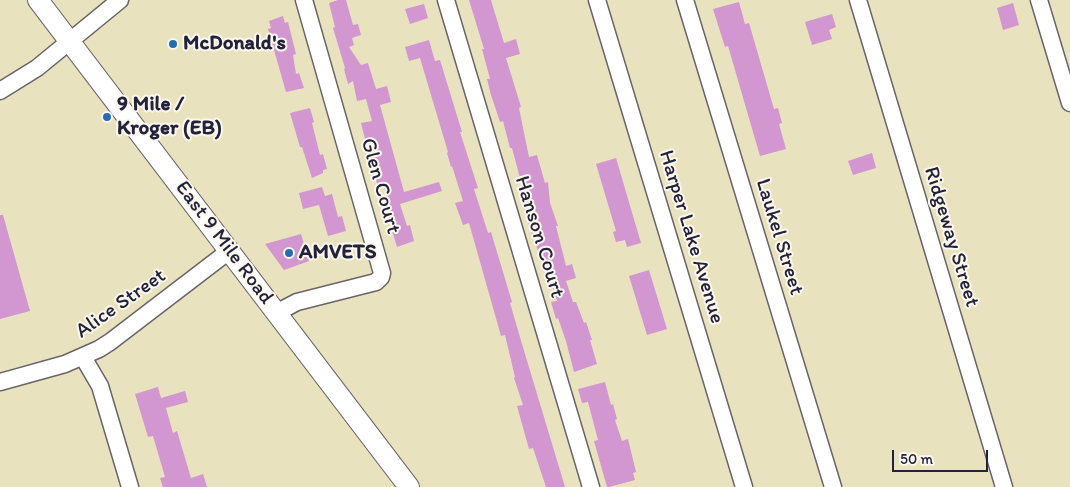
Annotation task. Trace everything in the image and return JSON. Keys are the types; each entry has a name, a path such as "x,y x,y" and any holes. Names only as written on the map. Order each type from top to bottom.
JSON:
{"main road":[{"name":"East 9 Mile Road","path":"38,0 409,487"}],"street":[{"path":"0,91 37,68 120,0"},
{"name":"Glen Court","path":"276,313 297,302 376,282 382,272 304,0"},
{"name":"Hanson Court","path":"446,0 591,487"},
{"name":"Harper Lake Avenue","path":"597,0 744,487"},
{"name":"Laukel Street","path":"685,0 833,487"},
{"name":"Ridgeway Street","path":"858,0 1004,487"},
{"path":"1039,0 1070,103"},
{"name":"Alice Street","path":"0,382 83,357 110,342 229,251"},
{"path":"83,357 100,386 130,487"}],"building":[{"path":"346,0 353,25 358,24 361,35 352,38 354,45 349,47 361,65 368,63 376,89 387,86 391,102 380,105 404,192 439,182 442,191 400,204 407,226 410,225 414,241 397,247 385,207 389,206 384,186 378,188 367,139 365,139 361,123 372,121 366,99 357,101 353,81 348,84 333,28 335,27 329,3"},
{"path":"469,0 491,0 504,43 516,39 520,54 506,58 521,107 519,108 529,157 537,155 545,183 548,182 550,203 558,226 556,226 566,266 572,264 576,278 566,281 573,302 576,302 584,323 586,322 597,364 574,372 566,341 551,302 557,301 545,260 541,262 527,219 520,193 523,191 512,148 510,148 503,121 500,122 491,95 487,79 490,79 482,49 484,49"},
{"path":"739,2 745,24 749,23 774,109 778,108 782,123 779,124 786,149 760,156 728,46 725,47 713,9"},
{"path":"1013,3 1019,25 1003,30 997,8"},
{"path":"424,4 428,18 410,24 405,9"},
{"path":"832,14 836,27 829,30 832,39 812,45 805,22"},
{"path":"283,16 285,23 288,22 296,54 293,55 296,74 299,73 304,88 286,92 268,29 271,28 269,21"},
{"path":"429,40 435,61 440,60 462,132 460,132 478,188 474,189 488,233 491,232 512,302 510,303 565,487 546,487 533,448 529,449 517,406 523,405 514,378 505,335 501,336 469,223 463,225 455,203 463,201 451,167 420,58 409,61 405,47"},
{"path":"310,108 320,155 323,154 327,169 312,178 290,113"},
{"path":"872,153 876,168 853,175 848,161"},
{"path":"616,158 641,243 627,247 625,240 616,242 613,232 616,231 596,164"},
{"path":"322,187 325,196 332,194 338,217 342,216 346,231 328,236 319,205 303,209 299,193"},
{"path":"0,215 3,215 30,311 0,319"},
{"name":"AMVETS","path":"301,234 309,261 284,270 265,244"},
{"path":"649,270 667,329 647,335 629,276"},
{"path":"605,382 611,405 613,404 617,419 615,420 622,441 628,439 636,472 633,473 635,480 609,487 607,487 594,441 598,440 588,402 582,403 578,389"},
{"path":"158,387 161,398 185,391 188,402 166,408 173,433 177,431 191,478 203,474 207,487 163,487 160,478 165,477 153,436 148,437 135,394"}],"place":[{"name":"McDonald's","path":"173,44"},
{"name":"9 Mile / Kroger (EB)","path":"107,117"},
{"name":"AMVETS","path":"289,253"}]}
